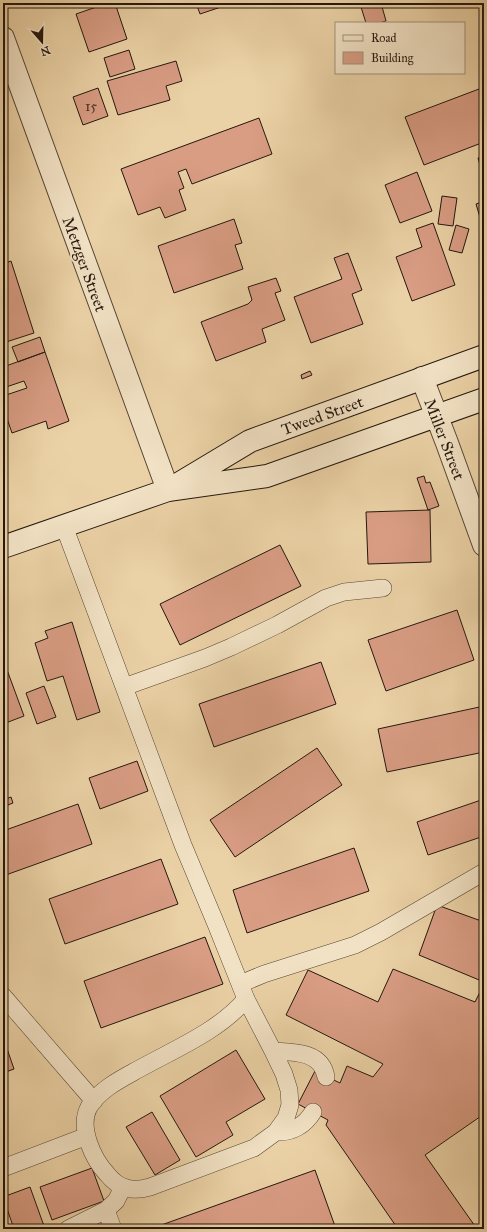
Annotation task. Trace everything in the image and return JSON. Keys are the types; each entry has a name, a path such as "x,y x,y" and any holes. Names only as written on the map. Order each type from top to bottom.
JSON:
{"main road":[{"name":"Metzger Street","path":"3,38 168,490"},
{"name":"Tweed Street","path":"168,490 250,441 484,356"},
{"name":"Miller Street","path":"422,378 484,545"},
{"name":"Tweed Street","path":"3,547 168,490 267,476 484,399"}],"lane":[{"path":"64,526 183,845 243,991 284,1074 289,1090 290,1105 286,1118 276,1132 254,1148 150,1187 138,1190 123,1187 110,1179 99,1166 93,1155 87,1136 86,1116 89,1108 105,1089 211,1029 236,1011 243,991 264,974 355,945 381,932 484,872"},
{"path":"124,687 231,647 277,625 326,598 344,592 383,588"},
{"path":"3,996 94,1101"},
{"path":"273,1051 296,1052 308,1055 316,1059 322,1066 326,1077"},
{"path":"276,1132 282,1133 300,1126 308,1120 313,1112"},
{"path":"3,1168 87,1136"},
{"path":"68,1229 106,1210 116,1201 123,1187"},
{"path":"106,1210 113,1229"}],"building":[{"path":"108,3 115,3 127,39 89,52 76,14"},
{"path":"196,3 233,3 200,14"},
{"path":"374,3 381,3 386,21 366,22 361,7"},
{"path":"129,50 135,69 110,77 104,58"},
{"path":"176,61 182,81 166,86 170,100 118,115 107,81"},
{"path":"98,88 108,116 83,125 73,97"},
{"path":"479,89 484,102 484,142 424,165 405,117"},
{"path":"259,118 272,154 192,184 186,169 178,172 184,188 179,190 186,210 165,218 160,207 138,215 121,169"},
{"path":"484,157 484,179 478,158"},
{"path":"417,172 432,211 400,223 385,185"},
{"path":"442,196 457,198 453,226 438,224"},
{"path":"484,201 484,231 476,204"},
{"path":"234,219 242,243 235,245 243,269 174,293 158,246"},
{"path":"433,223 455,285 412,301 396,257 422,247 416,229"},
{"path":"456,225 469,229 462,253 449,250"},
{"path":"348,253 362,290 352,294 363,324 311,343 294,297 342,279 334,258"},
{"path":"11,261 34,333 3,343 3,264"},
{"path":"276,278 281,291 275,293 285,320 262,329 266,342 216,361 201,322 248,304 252,300 248,287"},
{"path":"40,337 45,352 18,362 12,347"},
{"path":"45,352 69,421 48,429 46,421 12,433 3,407 3,396 27,388 24,381 3,388 3,367"},
{"path":"310,371 312,375 302,379 301,375"},
{"path":"424,476 426,483 430,482 439,506 428,510 417,478"},
{"path":"430,510 431,562 368,564 366,512"},
{"path":"280,545 301,586 180,645 160,604"},
{"path":"457,610 474,660 386,691 368,640"},
{"path":"72,622 100,712 77,720 63,676 47,681 35,643 48,638 45,631"},
{"path":"3,659 24,716 3,724"},
{"path":"321,662 336,704 214,747 199,704"},
{"path":"44,686 56,717 37,724 26,693"},
{"path":"484,706 484,752 387,772 378,729"},
{"path":"317,748 342,785 235,857 210,820"},
{"path":"137,761 148,791 100,809 89,778"},
{"path":"11,797 13,803 3,807 3,800"},
{"path":"484,799 484,836 428,855 417,822"},
{"path":"78,804 92,844 3,876 3,831"},
{"path":"354,848 369,891 247,933 233,890"},
{"path":"161,859 178,904 65,944 49,899"},
{"path":"437,905 484,922 484,982 419,955"},
{"path":"205,937 223,984 101,1028 84,981"},
{"path":"393,969 475,1002 484,984 484,1114 425,1155 477,1229 398,1229 326,1125 328,1120 298,1104 315,1071 340,1083 347,1066 373,1077 383,1064 286,1015 308,970 378,1002"},
{"path":"3,1037 14,1069 3,1073"},
{"path":"236,1050 265,1099 226,1122 233,1135 196,1157 160,1096"},
{"path":"152,1112 180,1160 155,1175 126,1127"},
{"path":"92,1168 104,1201 52,1220 40,1187"},
{"path":"315,1170 336,1229 153,1228"},
{"path":"30,1187 44,1226 37,1229 14,1229 3,1197"}]}
